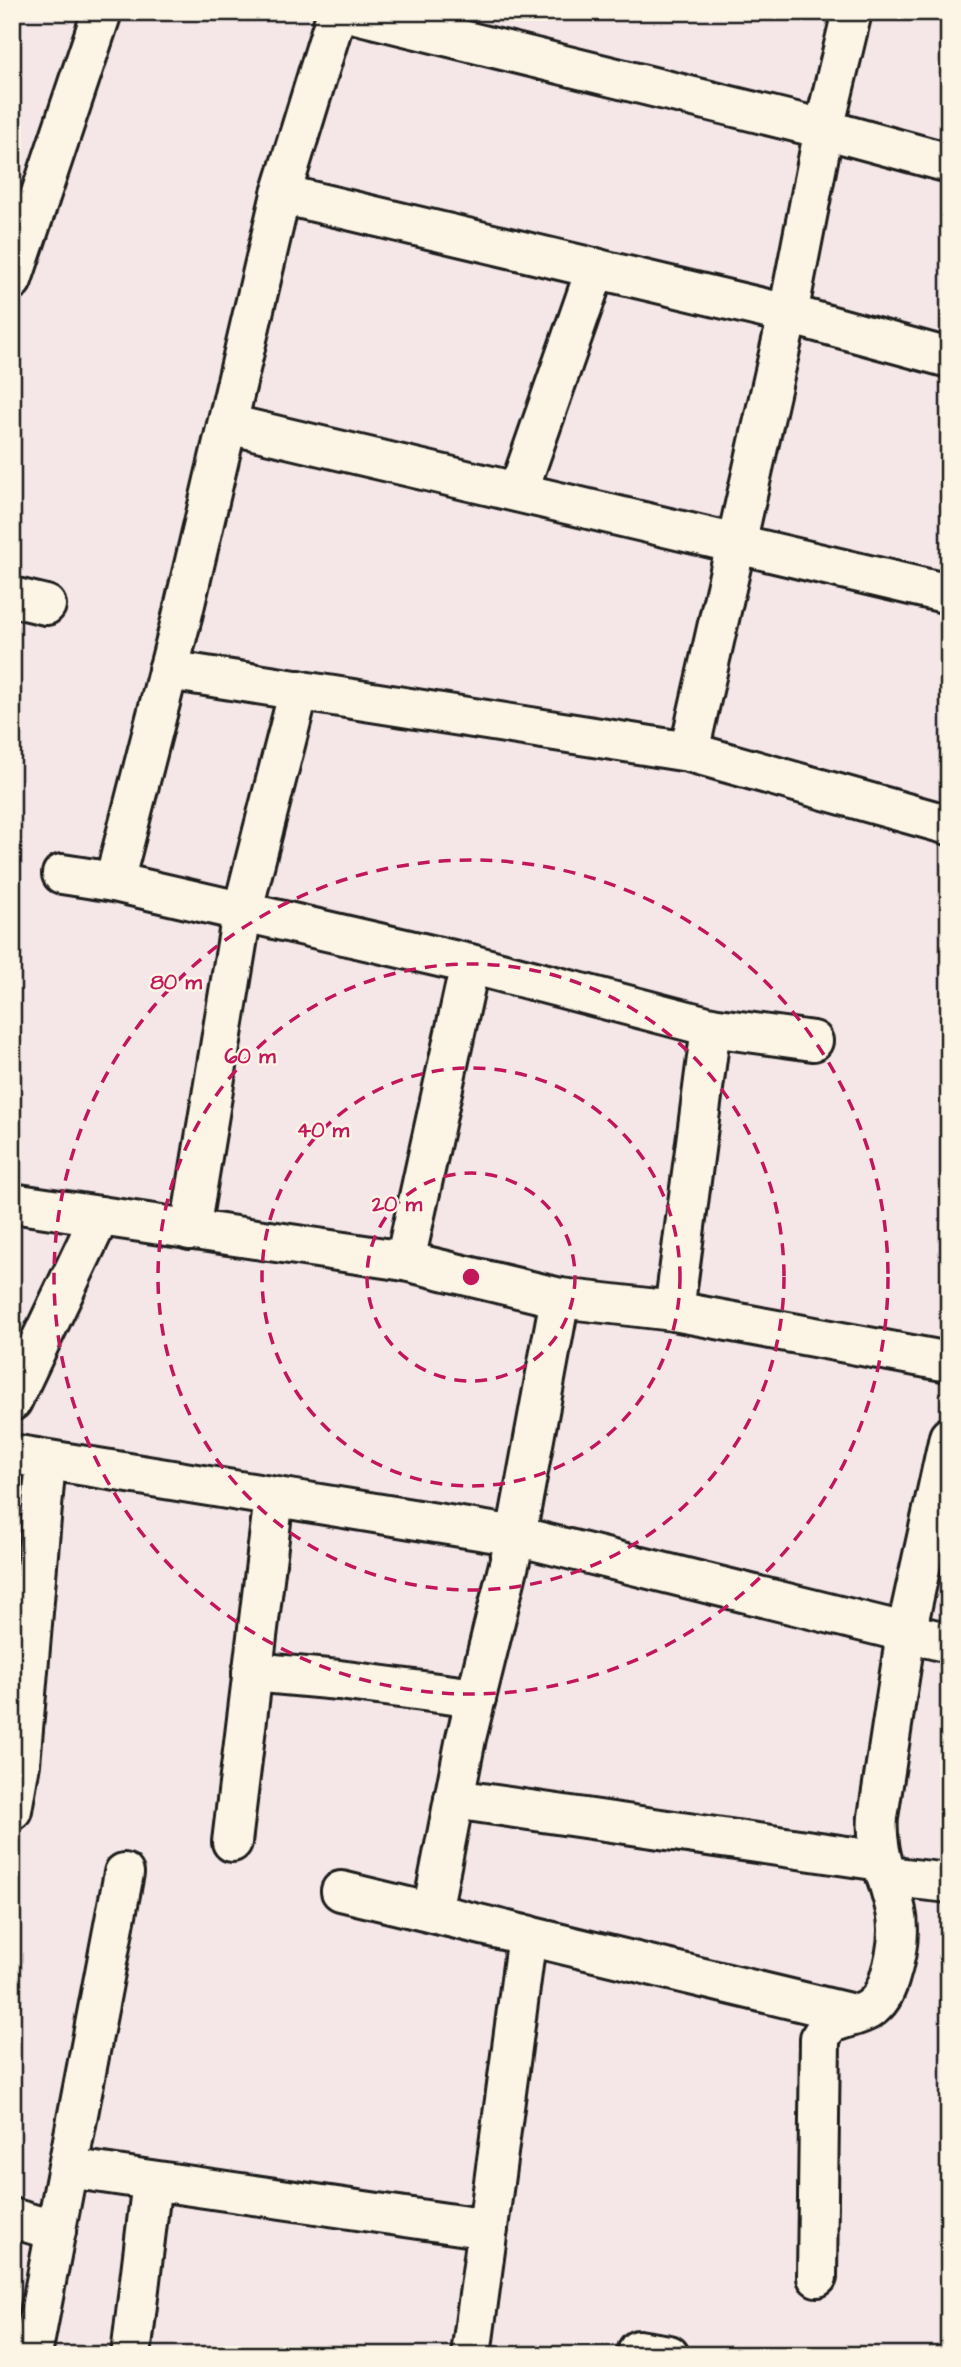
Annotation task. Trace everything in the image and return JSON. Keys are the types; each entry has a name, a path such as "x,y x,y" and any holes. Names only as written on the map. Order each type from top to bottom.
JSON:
{"street":[{"path":"12,280 102,12"},
{"path":"114,882 228,424 281,194 337,12"},
{"path":"348,12 824,129 949,163"},
{"path":"689,752 788,314 824,129 852,12"},
{"path":"281,194 788,314 949,358"},
{"path":"518,492 596,268"},
{"path":"228,424 949,594"},
{"path":"168,670 689,752 949,825"},
{"path":"190,1230 242,913 299,690"},
{"path":"62,874 114,882 470,964 711,1027 813,1041"},
{"path":"405,1262 470,964"},
{"path":"674,1311 711,1027"},
{"path":"12,1203 405,1262 560,1298 674,1311 949,1362"},
{"path":"12,1401 100,1216"},
{"path":"432,1912 466,1738 516,1536 560,1298"},
{"path":"817,2277 820,2038 828,2025 867,2011 876,2004 884,1993 893,1967 898,1940 897,1914 876,1835 906,1633 949,1437"},
{"path":"12,1810 20,1764 29,1457 516,1536 949,1643"},
{"path":"232,1842 274,1497"},
{"path":"252,1672 340,1680 476,1698"},
{"path":"454,1799 884,1868 949,1883"},
{"path":"32,2355 124,1873"},
{"path":"341,1891 853,2014"},
{"path":"471,2355 527,1935"},
{"path":"68,2168 488,2229"},
{"path":"131,2355 152,2181"},
{"path":"12,2218 55,2231"}]}
